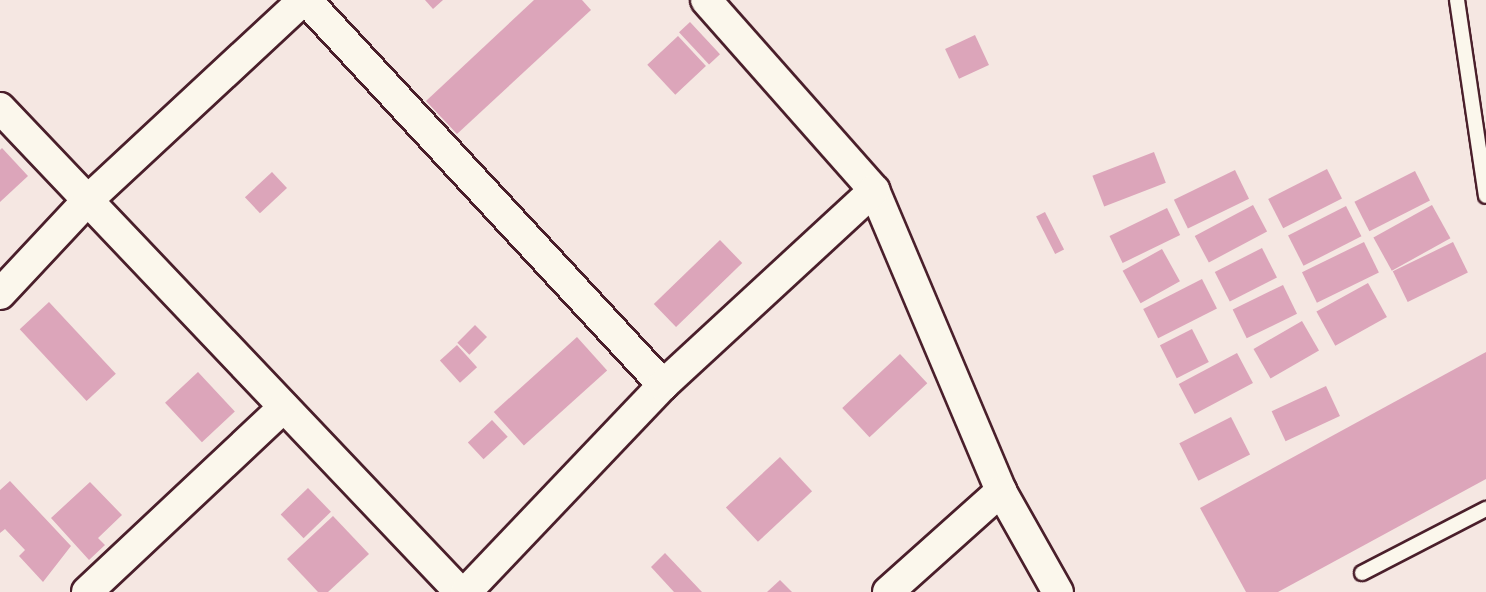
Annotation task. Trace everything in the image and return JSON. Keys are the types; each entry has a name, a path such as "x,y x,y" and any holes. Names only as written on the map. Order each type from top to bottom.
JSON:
{"street":[{"path":"0,294 88,201 305,0 663,385"},
{"path":"706,0 874,190 1001,491 1058,592"},
{"path":"0,108 460,592"},
{"path":"466,592 663,385 874,190"},
{"path":"87,592 284,407"},
{"path":"888,592 1001,491"}],"lane":[{"path":"1457,0 1486,196"},
{"path":"1362,572 1486,509"}],"building":[{"path":"425,0 443,0 433,9"},
{"path":"534,0 582,0 591,10 457,134 426,101"},
{"path":"690,22 720,54 709,64 679,32"},
{"path":"975,35 989,65 959,79 945,49"},
{"path":"678,36 706,66 675,95 647,65"},
{"path":"2,148 28,176 0,202 0,150"},
{"path":"1154,152 1166,183 1104,206 1092,176"},
{"path":"1327,169 1342,198 1283,228 1268,199"},
{"path":"1235,170 1249,199 1188,229 1174,200"},
{"path":"1415,171 1430,200 1369,231 1354,202"},
{"path":"272,172 287,188 260,213 245,197"},
{"path":"1253,205 1267,231 1209,262 1195,236"},
{"path":"1432,205 1450,238 1392,271 1373,237"},
{"path":"1346,206 1361,236 1304,266 1288,236"},
{"path":"1167,208 1180,235 1123,263 1109,236"},
{"path":"1045,212 1064,249 1055,254 1036,217"},
{"path":"720,240 742,263 676,327 654,304"},
{"path":"1364,242 1379,273 1317,303 1302,272"},
{"path":"1453,242 1468,273 1408,302 1393,271"},
{"path":"1262,248 1277,277 1230,301 1215,272"},
{"path":"1162,249 1180,281 1141,303 1123,271"},
{"path":"1202,279 1217,308 1158,338 1143,309"},
{"path":"1368,283 1387,317 1335,346 1316,312"},
{"path":"1283,285 1297,314 1247,338 1233,310"},
{"path":"49,302 116,374 87,401 20,329"},
{"path":"1302,321 1319,350 1271,378 1254,349"},
{"path":"475,325 487,337 469,355 457,343"},
{"path":"1192,329 1209,362 1177,378 1160,345"},
{"path":"577,337 607,370 524,445 494,412"},
{"path":"457,345 477,367 460,383 440,360"},
{"path":"1486,352 1486,479 1278,592 1246,592 1200,508"},
{"path":"1237,353 1253,383 1195,414 1179,384"},
{"path":"900,354 927,383 870,437 842,408"},
{"path":"198,372 235,411 202,442 165,403"},
{"path":"1326,386 1340,416 1286,441 1272,411"},
{"path":"1231,417 1250,454 1198,481 1179,443"},
{"path":"492,420 508,437 484,459 468,443"},
{"path":"780,457 812,491 758,542 726,507"},
{"path":"10,481 71,546 43,582 19,556 25,550 5,529 0,533 0,490"},
{"path":"90,482 122,515 98,538 105,545 89,560 51,518"},
{"path":"308,488 331,512 304,538 281,514"},
{"path":"333,516 369,554 328,592 318,592 287,559"},
{"path":"665,553 702,592 674,592 651,567"},
{"path":"780,580 792,592 767,592"}]}
